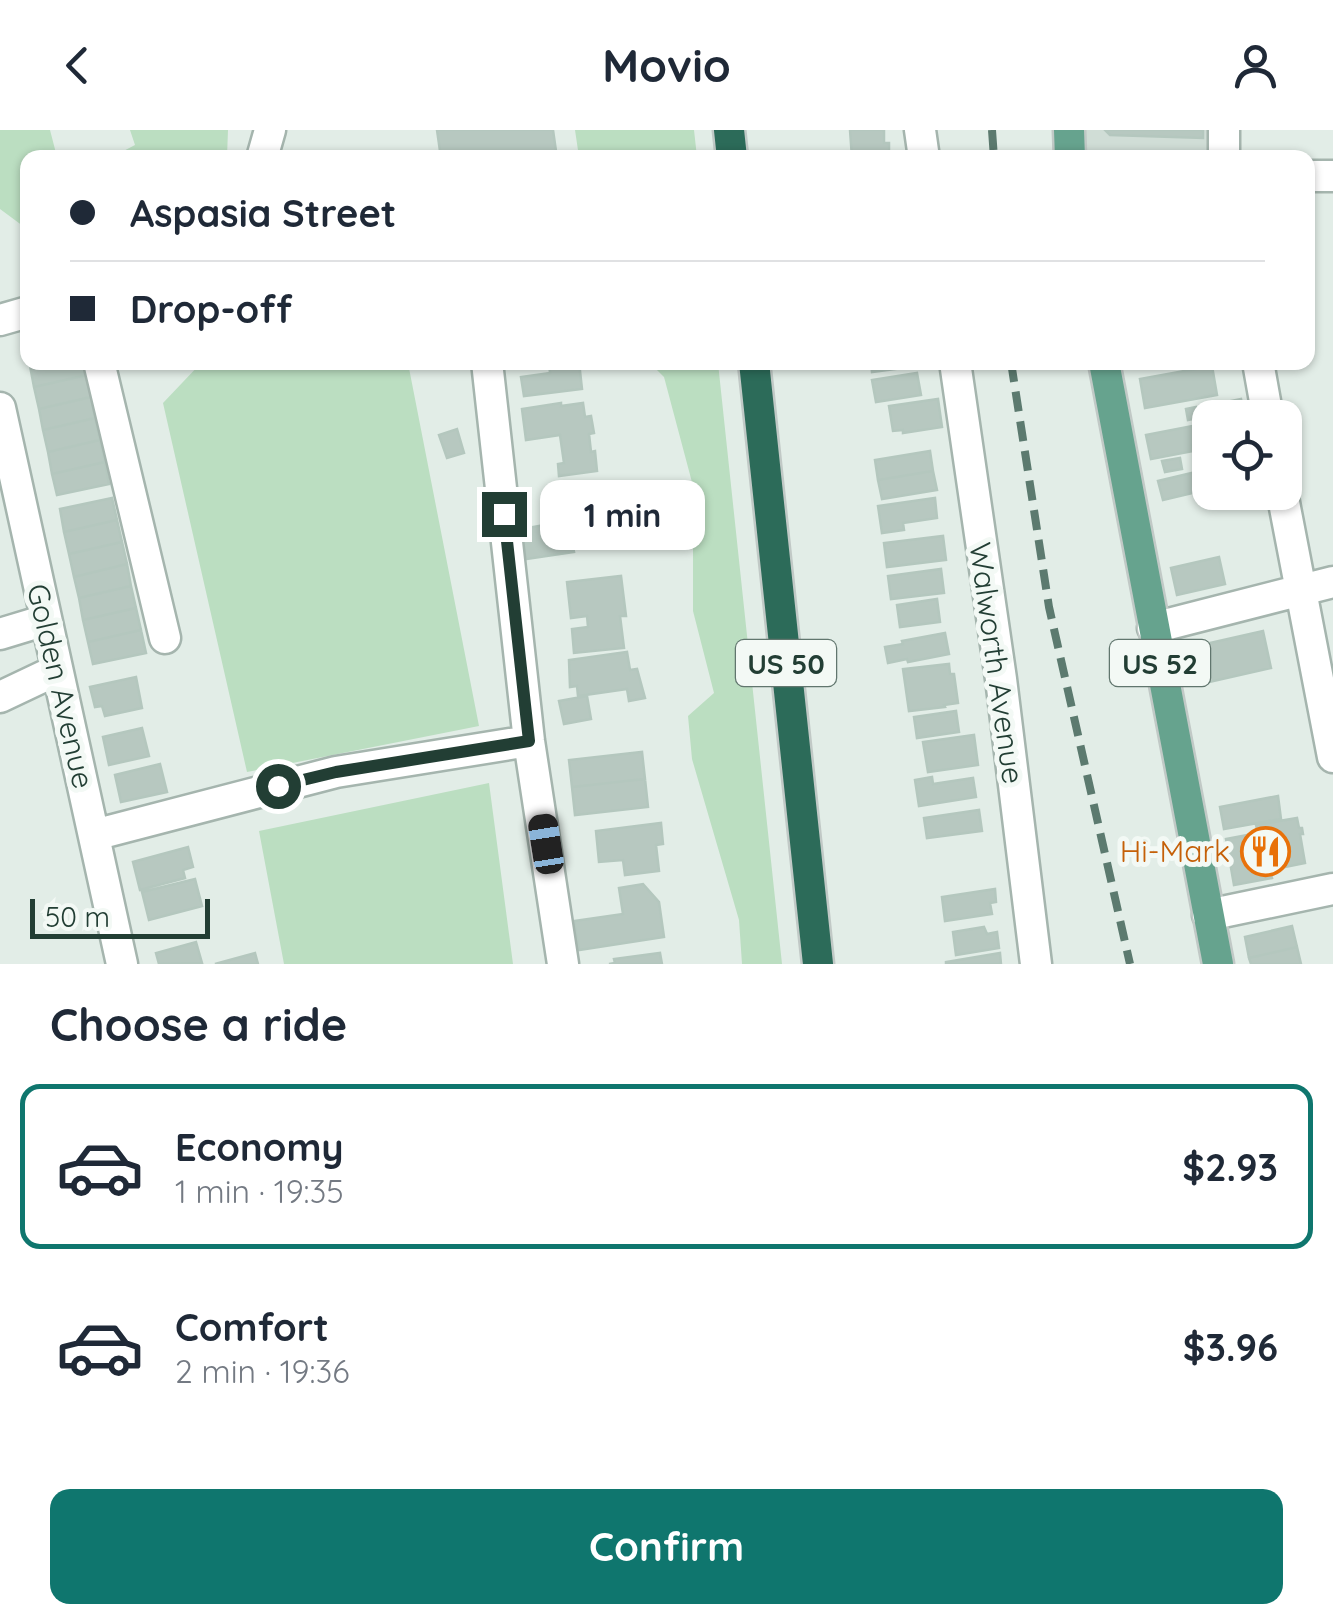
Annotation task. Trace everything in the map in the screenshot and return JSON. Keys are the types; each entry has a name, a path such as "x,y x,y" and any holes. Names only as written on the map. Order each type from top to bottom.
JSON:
{"highway":[{"name":"US 50","path":"755,370 818,964"}],"main road":[{"name":"US 52","path":"1105,370 1218,964"}],"street":[{"path":"101,370 165,638"},
{"path":"488,370 529,741 564,964"},
{"name":"Walworth Avenue","path":"955,370 1001,680 1036,964"},
{"path":"1259,370 1265,400"},
{"name":"Golden Avenue","path":"0,408 122,964"},
{"path":"1285,510 1333,757"},
{"path":"1153,628 1333,582"},
{"path":"0,634 46,620"},
{"path":"0,697 58,670"},
{"path":"94,835 336,772 529,741"},
{"path":"1208,915 1333,889"}],"shaded area":[{"path":"1069,130 1224,130 1224,150 1070,150"}],"green space":[{"path":"0,130 50,130 55,150 20,150 20,224 0,209"},
{"path":"130,130 228,130 227,150 125,150 135,145"},
{"path":"575,130 694,130 696,150 578,150"},
{"path":"194,370 409,370 479,726 247,772 163,403"},
{"path":"657,370 719,370 782,964 742,964 739,920 692,759 688,716 714,693 693,611 693,486 664,377"},
{"path":"489,783 513,964 284,964 259,831"}],"building":[{"path":"437,130 553,130 556,150 440,150"},
{"path":"850,130 884,130 884,143 889,143 889,150 851,150"},
{"path":"1105,130 1203,130 1203,138 1110,135"},
{"path":"31,370 86,370 87,375 34,387"},
{"path":"550,370 580,370 582,389 524,396 521,377"},
{"path":"1213,370 1217,395 1145,408 1140,379"},
{"path":"917,373 921,395 876,402 872,380"},
{"path":"87,375 91,397 39,409 34,387"},
{"path":"91,397 95,418 43,430 39,409"},
{"path":"938,399 942,427 893,431 889,406"},
{"path":"583,403 585,417 591,416 594,433 589,434 597,471 559,476 558,464 564,463 560,435 526,440 522,409"},
{"path":"95,418 100,440 48,452 43,430"},
{"path":"1192,426 1192,451 1151,459 1146,435"},
{"path":"457,429 464,453 447,458 439,435"},
{"path":"100,440 105,462 52,474 48,452"},
{"path":"930,451 933,471 878,480 875,460"},
{"path":"1180,458 1182,469 1165,472 1162,461"},
{"path":"105,462 109,484 57,495 52,474"},
{"path":"933,471 937,490 882,499 878,480"},
{"path":"1192,473 1192,493 1163,500 1158,481"},
{"path":"610,485 612,495 617,494 620,510 626,509 631,535 601,540 599,521 582,524 584,534 571,536 574,552 526,559 522,529 550,524 546,500"},
{"path":"112,498 117,520 64,532 60,509"},
{"path":"935,498 937,518 903,523 904,530 882,533 878,506"},
{"path":"117,520 122,542 69,554 64,532"},
{"path":"943,536 946,560 887,567 884,543"},
{"path":"122,542 127,564 74,577 69,554"},
{"path":"1219,557 1225,584 1177,595 1171,568"},
{"path":"127,564 131,586 79,598 74,577"},
{"path":"941,569 944,593 891,599 888,576"},
{"path":"621,576 626,616 620,616 624,648 574,653 572,629 588,627 587,616 571,618 567,582"},
{"path":"131,586 136,608 83,620 79,598"},
{"path":"937,599 940,622 900,627 897,605"},
{"path":"136,608 141,630 88,642 83,620"},
{"path":"141,630 146,653 93,664 88,642"},
{"path":"1263,631 1271,668 1196,685 1188,648"},
{"path":"945,633 949,654 888,663 885,647"},
{"path":"627,652 630,670 637,669 645,698 629,701 627,689 578,696 577,686 570,687 569,660"},
{"path":"949,664 958,703 909,711 903,669"},
{"path":"136,677 142,708 105,716 102,706 95,707 90,687"},
{"path":"587,696 591,719 564,724 559,701"},
{"path":"956,711 959,732 917,738 914,717"},
{"path":"142,728 149,756 109,765 103,737"},
{"path":"974,735 978,765 928,772 923,742"},
{"path":"642,752 645,779 572,787 569,760"},
{"path":"160,764 167,792 121,802 115,775"},
{"path":"932,777 933,784 973,778 976,797 919,806 915,780"},
{"path":"645,779 648,807 575,815 572,787"},
{"path":"1278,796 1281,819 1224,829 1220,807"},
{"path":"979,810 982,831 927,838 924,818"},
{"name":"Hi-Mark","path":"1297,818 1302,828 1305,863 1270,870 1272,878 1234,885 1226,839 1258,833 1256,825"},
{"path":"661,823 663,844 656,845 659,871 625,875 623,860 599,862 596,831"},
{"path":"188,847 193,867 183,870 185,878 140,890 133,862"},
{"path":"195,879 202,906 149,920 142,892"},
{"path":"643,884 659,902 664,937 579,950 574,921 623,914 619,888"},
{"path":"995,889 996,902 990,903 992,914 945,921 942,897"},
{"path":"1292,926 1297,947 1249,958 1245,937"},
{"path":"984,927 987,934 997,932 999,948 956,955 953,932"},
{"path":"196,942 202,963 159,964 156,953"},
{"path":"1297,947 1301,964 1251,964 1249,958"},
{"path":"255,953 258,964 215,964"},
{"path":"660,953 662,964 609,964 615,963 614,959"},
{"path":"1000,953 1001,964 946,964 946,962"}],"railway":[{"path":"992,130 993,150"},
{"path":"1012,370 1049,607 1130,964"}],"place":[{"name":"Hi-Mark","path":"1265,851"}],"route":[{"path":"278,786 336,772 529,741 504,514"}]}
